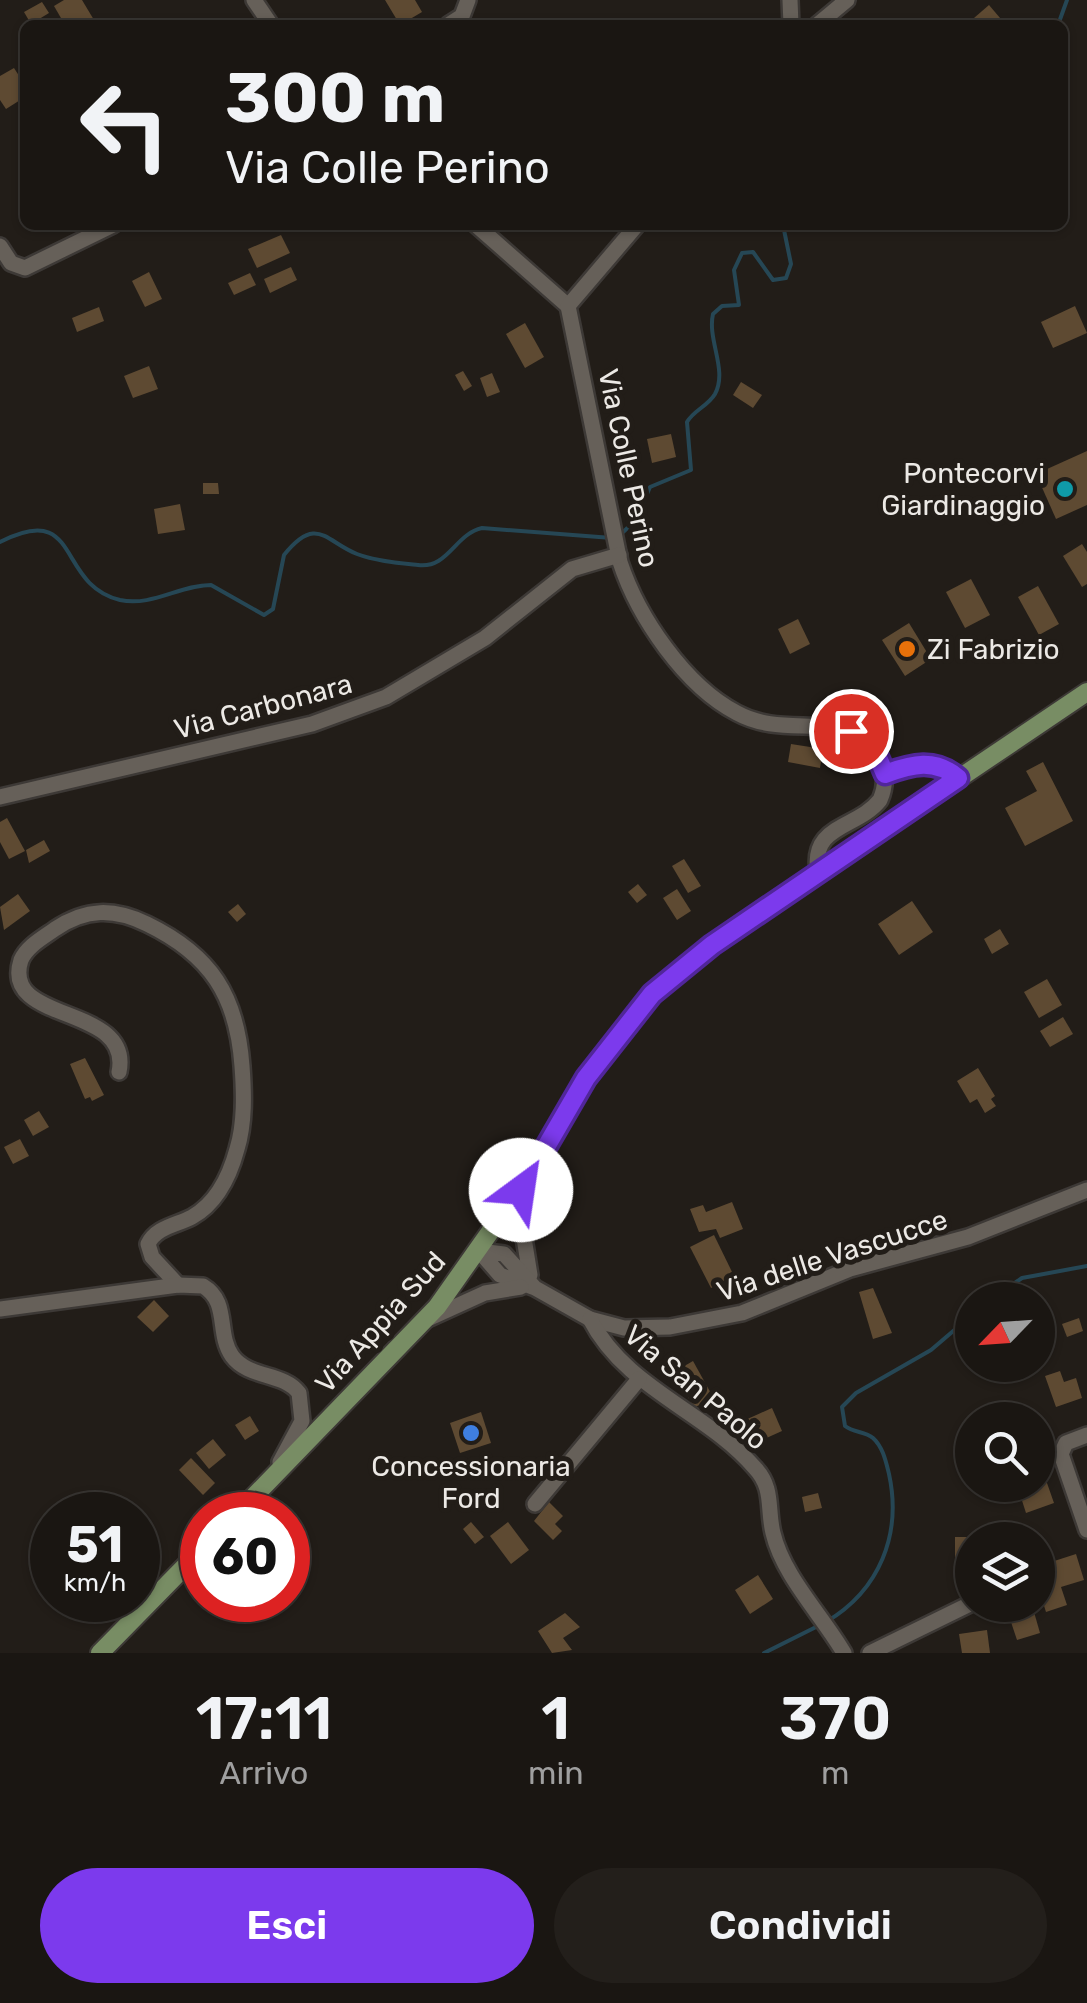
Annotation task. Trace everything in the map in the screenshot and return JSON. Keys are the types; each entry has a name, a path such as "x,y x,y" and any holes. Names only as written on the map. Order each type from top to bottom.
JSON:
{"main road":[{"name":"Via Appia Sud","path":"260,1490 427,1320 536,1167 586,1078 644,1002 701,952 1087,692"},
{"path":"100,1653 180,1571"}],"street":[{"path":"454,20 466,11 468,0"},
{"path":"824,20 846,0"},
{"path":"0,246 11,263 26,268 104,230"},
{"path":"482,230 568,306 633,230"},
{"name":"Via Colle Perino","path":"568,306 618,552 630,587 661,638 719,702 767,725 851,731 874,748 885,774"},
{"name":"Via Carbonara","path":"0,797 312,724 386,698 485,638 572,569 618,552"},
{"path":"818,872 821,842 878,804 885,774 926,764 947,769 958,778"},
{"path":"119,1072 118,1048 104,1030 47,1009 29,993 20,975 22,960 32,946 70,920 95,911 126,914 190,949 219,978 235,1015 243,1110 232,1164 206,1207 156,1232 148,1244 152,1258 178,1285"},
{"path":"427,1320 493,1291 534,1288 524,1238 536,1167"},
{"name":"Via delle Vascucce","path":"479,1251 496,1272 590,1319 640,1329 731,1316 857,1267 988,1230 1087,1190"},
{"path":"0,1309 178,1285 196,1284 212,1292 234,1358 249,1370 288,1383 301,1397 298,1430 260,1490"},
{"name":"Via San Paolo","path":"590,1319 612,1352 639,1379 758,1471 770,1496 778,1547 844,1653"},
{"path":"535,1504 639,1379"},
{"path":"1087,1435 1068,1442 1061,1451 1087,1530"},
{"path":"870,1653 955,1611"}],"building":[{"path":"64,0 82,0 94,20 62,20 54,6"},
{"path":"385,0 415,0 422,12 408,20 397,20"},
{"path":"42,2 49,13 29,20 24,12"},
{"path":"989,5 1002,20 976,20"},
{"path":"14,68 20,77 20,100 6,109 0,100 0,76"},
{"path":"281,235 290,253 257,268 248,249"},
{"path":"291,267 297,280 270,293 264,279"},
{"path":"149,272 162,299 145,307 132,281"},
{"path":"250,273 256,285 234,295 228,283"},
{"path":"1075,306 1087,333 1053,348 1041,322"},
{"path":"99,307 104,321 77,332 72,318"},
{"path":"525,323 544,357 525,368 506,334"},
{"path":"149,366 158,389 133,398 124,376"},
{"path":"463,371 472,386 464,391 455,375"},
{"path":"492,373 500,392 487,397 480,378"},
{"path":"741,382 762,395 753,408 733,395"},
{"path":"671,434 676,457 652,463 647,439"},
{"name":"Pontecorvi Giardinaggio","path":"1087,451 1087,505 1056,519 1036,474"},
{"path":"203,483 218,483 219,494 203,494"},
{"path":"180,504 185,530 158,534 154,509"},
{"path":"1082,544 1087,552 1087,584 1082,587 1063,556"},
{"path":"971,579 990,615 965,628 946,592"},
{"path":"1038,586 1059,624 1039,635 1018,597"},
{"path":"798,619 810,644 790,654 778,629"},
{"name":"Zi Fabrizio","path":"909,623 931,659 905,676 882,640"},
{"path":"791,744 823,749 820,768 788,762"},
{"path":"1043,762 1073,821 1025,846 1005,808 1037,791 1026,771"},
{"path":"7,818 25,851 9,859 0,842 0,822"},
{"path":"44,840 50,851 29,863 26,850"},
{"path":"684,859 701,886 688,893 672,866"},
{"path":"638,884 647,895 637,903 628,892"},
{"path":"677,889 691,911 677,920 663,898"},
{"path":"18,894 30,911 4,930 0,907"},
{"path":"912,901 933,932 899,955 878,924"},
{"path":"238,904 246,914 237,922 228,912"},
{"path":"1000,929 1009,944 992,954 984,939"},
{"path":"1047,979 1062,1005 1039,1018 1024,992"},
{"path":"1063,1017 1073,1034 1050,1047 1040,1031"},
{"path":"85,1058 104,1095 92,1101 90,1097 85,1099 70,1064"},
{"path":"978,1068 995,1096 991,1099 996,1106 985,1113 977,1099 970,1103 957,1081"},
{"path":"39,1111 49,1127 33,1136 24,1120"},
{"path":"20,1139 29,1156 13,1164 4,1147"},
{"path":"732,1202 743,1229 720,1238 716,1229 699,1232 690,1209 703,1205 706,1212"},
{"path":"714,1235 734,1276 711,1288 690,1247"},
{"path":"873,1288 892,1333 873,1339 859,1292"},
{"path":"154,1300 169,1316 153,1332 137,1317"},
{"path":"1079,1318 1083,1331 1067,1337 1062,1324"},
{"path":"693,1361 713,1397 694,1408 674,1372"},
{"path":"1060,1371 1064,1382 1076,1378 1082,1398 1056,1407 1047,1382 1055,1382 1055,1373"},
{"path":"772,1408 782,1431 753,1444 743,1421"},
{"name":"Concessionaria Ford","path":"481,1412 491,1443 460,1453 450,1423"},
{"path":"250,1416 259,1431 245,1440 235,1425"},
{"path":"213,1439 226,1455 209,1469 196,1453"},
{"path":"191,1458 215,1483 206,1492 200,1492 179,1470"},
{"path":"818,1493 822,1508 805,1512 802,1497"},
{"path":"549,1502 563,1516 555,1524 562,1531 553,1540 534,1521"},
{"path":"1022,1502 1054,1502 1054,1503 1026,1513"},
{"path":"471,1522 484,1537 475,1544 463,1529"},
{"path":"508,1522 529,1550 511,1564 490,1536"},
{"path":"1076,1554 1084,1580 1061,1587 1067,1605 1055,1609 1055,1561"},
{"path":"758,1575 773,1599 750,1614 735,1590"},
{"path":"565,1613 580,1627 563,1638 572,1650 552,1653 538,1631"},
{"path":"1011,1622 1037,1622 1040,1633 1017,1640"},
{"path":"987,1630 990,1653 962,1653 959,1634"}],"waterway":[{"path":"1060,20 1067,0"},
{"path":"621,534 636,520 650,487 691,470 687,422 712,398 718,385 713,314 722,306 739,305 734,270 742,253 753,252 773,280 786,278 791,264 784,230"},
{"path":"0,542 26,532 44,531 57,538 85,578 100,591 120,600 143,601 211,585 264,615 273,609 284,555 295,543 313,534 364,556 418,565 437,562 465,537 482,528 612,538"},
{"path":"1016,1282 1087,1266"},
{"path":"826,1622 845,1609 873,1577 883,1559 892,1518 889,1474 882,1450 870,1436 845,1426 842,1407 856,1393 931,1350 955,1330"},
{"path":"764,1653 818,1626"}],"place":[{"name":"Pontecorvi Giardinaggio","path":"1065,489"},
{"name":"Zi Fabrizio","path":"907,649"},
{"name":"Concessionaria Ford","path":"471,1433"}],"route":[{"path":"521,1190 586,1078 622,1027 652,994 712,945 958,778 938,765 926,764 885,774 874,748 851,731"}]}
